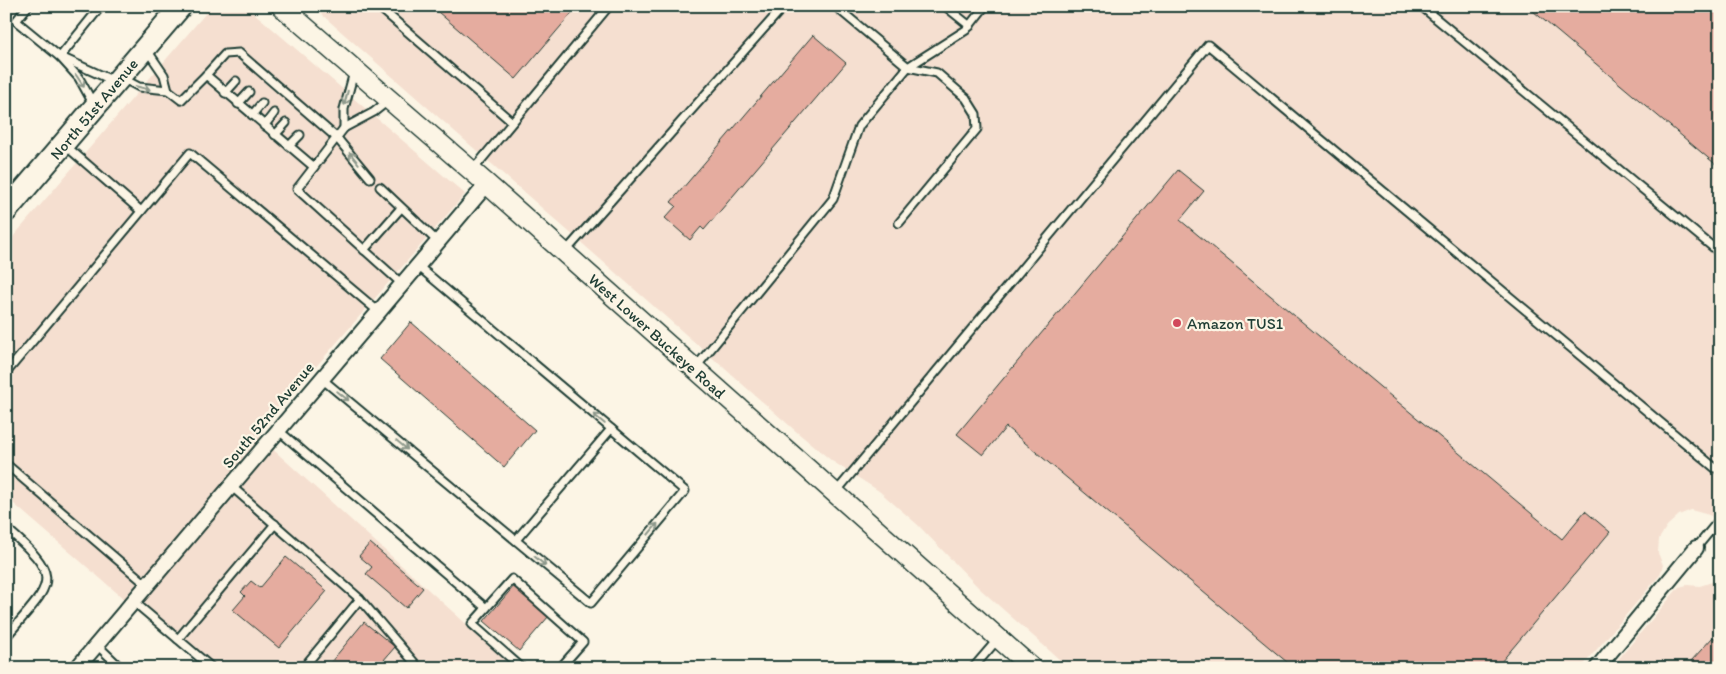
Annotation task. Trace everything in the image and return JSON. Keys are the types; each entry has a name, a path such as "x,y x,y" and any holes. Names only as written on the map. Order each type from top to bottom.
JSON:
{"main road":[{"name":"North 51st Avenue","path":"7,208 96,107 181,6"},
{"name":"West Lower Buckeye Road","path":"281,6 487,184 694,370 1032,668"}],"street":[{"name":"South 52nd Avenue","path":"77,668 487,184"},
{"path":"1597,668 1696,548"}],"lane":[{"path":"28,6 16,20 60,57 79,78 96,107"},
{"path":"60,57 101,6"},
{"path":"378,6 512,122"},
{"path":"471,171 609,6"},
{"path":"564,253 784,6"},
{"path":"834,6 908,67 936,73 966,98 976,114 977,129 899,224"},
{"path":"946,6 970,26"},
{"path":"694,370 833,200 859,126 908,67 966,30 985,6"},
{"path":"1421,6 1720,253"},
{"path":"834,494 1208,44 1715,468 1720,468"},
{"path":"145,48 164,75 168,90"},
{"path":"60,57 139,87 168,90 181,100 225,54 239,53 276,85 286,98 337,138 370,178"},
{"path":"245,70 251,63"},
{"path":"344,128 344,109 354,70"},
{"path":"258,80 263,74"},
{"path":"206,75 275,136 314,167"},
{"path":"225,93 236,81"},
{"path":"271,92 276,85"},
{"path":"238,104 248,92"},
{"path":"390,100 374,112 344,128 297,189 402,284"},
{"path":"252,116 262,103"},
{"path":"264,126 274,113"},
{"path":"275,136 286,123"},
{"path":"289,146 300,135"},
{"path":"64,144 141,211"},
{"path":"6,373 9,365 190,153 379,312"},
{"path":"380,187 438,242"},
{"path":"364,250 401,208"},
{"path":"322,379 591,603 685,491 418,266"},
{"path":"516,540 611,429"},
{"path":"278,430 486,608"},
{"path":"6,464 147,585"},
{"path":"231,486 360,598 419,668"},
{"path":"1696,548 1720,519"},
{"path":"178,639 274,524"},
{"path":"6,528 33,551 45,568 47,585 42,594 6,636"},
{"path":"522,668 472,624 512,579 583,642 560,668"},
{"path":"303,668 360,598"},
{"path":"133,601 212,668"},
{"path":"973,668 999,638"},
{"path":"97,645 121,668"}],"shaded area":[{"path":"212,6 246,6 465,194 257,435 515,668 204,668 6,497 6,245"},
{"path":"312,6 1720,6 1720,522 1709,515 1691,510 1679,515 1667,526 1659,539 1658,553 1663,565 1660,575 1581,668 1069,668 979,588 918,525 879,491 832,461 798,433"},
{"path":"1720,575 1720,668 1611,668 1679,587 1687,585 1700,586 1712,582"}],"building":[{"path":"431,6 578,6 516,79"},
{"path":"1527,6 1720,6 1720,168"},
{"path":"813,35 846,63 704,230 701,227 690,240 665,218 676,206 671,202"},
{"name":"Amazon TUS1","path":"1178,170 1204,191 1180,220 1562,539 1585,511 1610,532 1496,668 1294,668 1006,427 983,455 957,434"},
{"path":"411,322 535,430 504,467 380,359"},
{"path":"370,543 423,588 406,608 366,574 372,567 359,556"},
{"path":"286,557 327,591 279,648 233,610 245,596 241,592 251,581 260,588"},
{"path":"514,586 549,616 519,651 484,621"},
{"path":"364,622 395,647 377,668 326,668"},
{"path":"1713,637 1720,642 1720,668 1689,668 1693,663 1691,661"}],"place":[{"name":"Amazon TUS1","path":"1177,323"}]}
